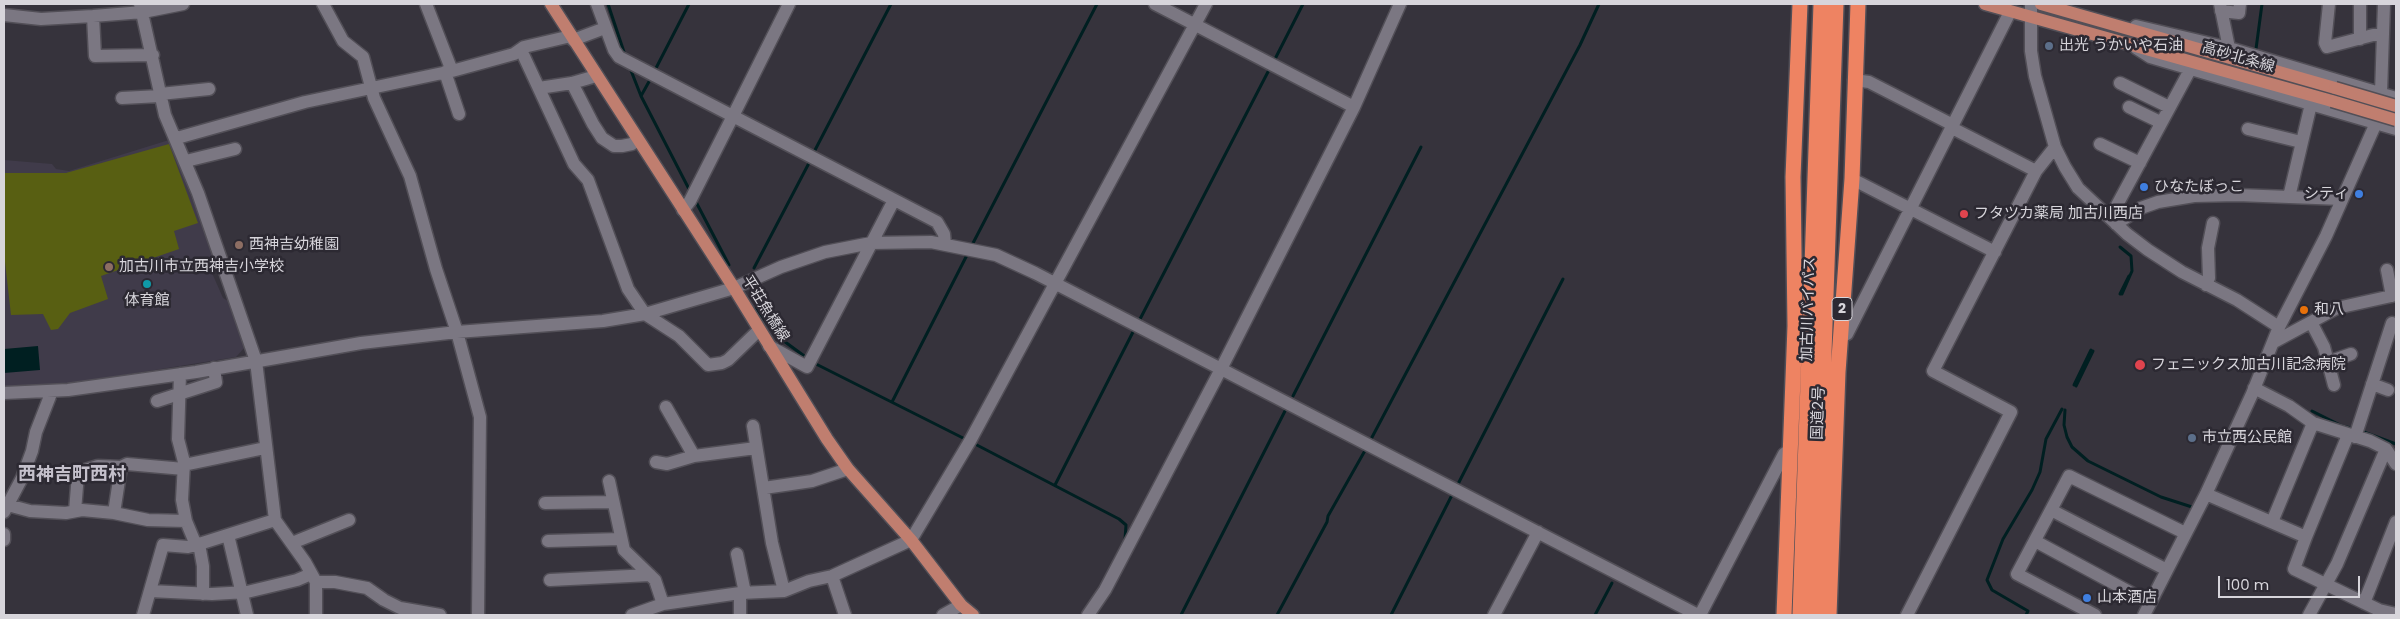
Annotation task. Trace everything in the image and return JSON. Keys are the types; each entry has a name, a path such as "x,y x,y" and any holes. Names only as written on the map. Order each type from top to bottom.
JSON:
{"highway":[{"name":"国道2号","path":"1784,615 1795,326 1793,177 1800,4"},
{"path":"1806,4 1802,189 1805,248 1811,300"},
{"name":"加古川バイパス","path":"1800,615 1822,4"},
{"name":"加古川バイパス","path":"1814,615 1836,4"},
{"path":"1826,306 1835,280 1845,177 1849,4"},
{"name":"国道2号","path":"1829,615 1841,337 1852,180 1858,4"}],"main road":[{"name":"平荘魚橋線","path":"551,4 637,139 689,200 759,330 848,469 911,540 961,604 973,615"},
{"name":"高砂北条線","path":"1985,4 2010,12 2031,10 2127,44 2396,120"},
{"name":"高砂北条線","path":"2042,4 2108,21 2151,36 2396,106"}],"street":[{"path":"4,15 41,19 93,16 183,4"},
{"path":"323,4 343,41 363,57 378,106 410,176 436,269 457,332 480,417 478,615"},
{"path":"426,4 449,72 459,114"},
{"path":"596,4 616,55 937,222 944,234 945,244"},
{"path":"689,200 788,4"},
{"path":"1155,4 1354,107"},
{"path":"632,615 648,613 663,604 743,593 784,591 809,581 832,576 911,540 971,438 1056,284 1206,4"},
{"path":"1088,615 1105,590 1221,369 1354,107 1400,4"},
{"path":"2229,48 2220,7 2239,13 2240,4"},
{"path":"2329,4 2325,43 2327,47 2373,35 2383,35"},
{"path":"2360,4 2360,39"},
{"path":"2144,615 2206,494 2274,342 2279,326 2326,236 2376,123 2381,93 2384,4"},
{"path":"142,8 166,115 186,162 256,361 275,520 292,543 313,578 316,615"},
{"path":"2031,10 2032,64 2055,147 2064,168 2078,188 2113,221 2165,262 2237,300 2279,326"},
{"path":"1841,337 1847,334 2010,12"},
{"path":"93,16 95,56 152,55"},
{"path":"2108,21 2157,30 2229,48 2396,98"},
{"path":"177,138 305,102 449,72 521,50 524,47 572,38 605,28"},
{"path":"2127,44 2150,57 2396,129"},
{"path":"521,50 574,164 588,180 628,289 645,314 679,336 708,365 728,360 759,330"},
{"path":"2113,221 2160,122 2191,68"},
{"path":"539,88 572,83 596,76"},
{"path":"1854,80 1869,82 1952,126 2039,166"},
{"path":"572,83 602,138 614,146 632,144 637,139"},
{"path":"2120,83 2169,107"},
{"path":"122,98 209,89"},
{"path":"2289,197 2311,104"},
{"path":"2129,107 2160,122"},
{"path":"2248,129 2301,142"},
{"path":"2100,144 2140,162"},
{"path":"1907,615 2011,412 1933,371 2039,166 2055,147"},
{"path":"186,162 235,148"},
{"path":"1852,180 1994,252"},
{"path":"2113,221 2158,202 2194,196 2342,199"},
{"path":"769,346 810,362 894,200"},
{"path":"2206,285 2209,278 2208,248 2213,223"},
{"path":"4,393 52,391 180,374 360,343 457,332 602,321 645,314 736,288 825,252 871,243 931,242 1008,260 1699,615 1784,454 1791,449"},
{"path":"2274,342 2299,330 2328,312 2348,305 2394,296 2387,270"},
{"path":"2310,322 2324,347 2334,385"},
{"path":"2392,323 2392,339 2372,384 2354,433 2306,537 2294,569 2364,603 2394,615"},
{"path":"2328,362 2351,354"},
{"path":"156,401 180,395 216,382 214,368"},
{"path":"180,374 178,439 184,467 182,500 186,521 198,545 202,566 203,594"},
{"path":"2372,384 2388,390"},
{"path":"2254,388 2289,406 2313,423 2354,433 2386,449 2396,462"},
{"path":"52,391 36,432 32,451 22,478 5,507 30,511 66,513 75,511 114,513 148,520 186,521"},
{"path":"666,407 694,456"},
{"path":"2272,522 2313,423"},
{"path":"753,426 772,543 784,591"},
{"path":"75,511 75,490 79,472 98,466 121,467 127,464 184,467 265,448"},
{"path":"656,462 667,464 694,456 756,448"},
{"path":"2309,615 2337,564 2386,449"},
{"path":"114,513 121,467"},
{"path":"764,488 812,481 848,469"},
{"path":"2095,615 2017,574 2069,476 2185,533"},
{"path":"610,481 612,502 621,539 627,554 655,580 663,604"},
{"path":"2206,494 2306,537"},
{"path":"545,503 612,502"},
{"path":"2051,510 2166,570"},
{"path":"143,615 163,545 188,547 198,545 275,520"},
{"path":"292,543 349,520"},
{"path":"2364,603 2396,522"},
{"path":"1494,615 1538,532"},
{"path":"4,534 4,540"},
{"path":"228,535 247,615"},
{"path":"548,541 621,539"},
{"path":"2035,541 2150,603"},
{"path":"737,554 743,593 740,615"},
{"path":"550,580 650,575"},
{"path":"832,576 845,615"},
{"path":"150,591 203,594 243,592 313,578 367,588 400,608 440,615"},
{"path":"943,615 961,604"}],"shaded area":[{"name":"加古川市立西神吉小学校","path":"169,140 217,262 212,273 223,298 230,302 245,347 236,357 74,383 23,388 4,387 4,160 52,164 56,169 69,171"},
{"path":"38,346 40,370 4,373 4,349"}],"green space":[{"path":"169,144 198,223 174,231 179,249 101,276 108,299 70,313 58,329 51,330 43,314 11,315 4,253 4,173 66,173"}],"waterway":[{"path":"608,4 625,55"},
{"path":"654,72 689,4"},
{"path":"814,152 891,4"},
{"path":"971,247 1097,4"},
{"path":"1274,61 1303,4"},
{"path":"1370,441 1580,45 1599,4"},
{"path":"2256,49 2262,4"},
{"path":"1138,323 1271,66"},
{"path":"630,68 641,96 691,193"},
{"path":"641,96 651,78"},
{"path":"1293,396 1421,147"},
{"path":"754,268 809,163"},
{"path":"695,200 729,265"},
{"path":"2120,247 2131,256 2132,271 2122,294"},
{"path":"892,402 968,253"},
{"path":"2120,294 2129,276"},
{"path":"1457,486 1563,279"},
{"path":"756,308 777,336 807,358"},
{"path":"1055,485 1135,328"},
{"path":"2074,385 2091,350"},
{"path":"2076,386 2093,351"},
{"path":"812,362 967,440"},
{"path":"2026,615 2028,611 1992,590 1987,580 2003,539 2032,490 2040,472 2046,439 2062,409"},
{"path":"2065,410 2064,425 2067,437 2072,447 2088,461 2161,497 2192,507"},
{"path":"1181,615 1285,411"},
{"path":"2312,411 2342,426 2355,429"},
{"path":"2361,431 2396,444"},
{"path":"973,443 1119,519 1126,525 1125,539"},
{"path":"1277,615 1327,522 1328,516 1367,447"},
{"path":"1391,615 1454,491"},
{"path":"1595,615 1612,583"}],"place":[{"name":"出光 うかいや石油","path":"2049,46"},
{"name":"ひなたぼっこ","path":"2144,187"},
{"name":"シティ","path":"2359,194"},
{"name":"フタツカ薬局 加古川西店","path":"1964,214"},
{"name":"西神吉幼稚園","path":"239,245"},
{"name":"加古川市立西神吉小学校","path":"109,267"},
{"name":"体育館","path":"147,284"},
{"name":"和八","path":"2304,310"},
{"name":"フェニックス加古川記念病院","path":"2140,365"},
{"name":"市立西公民館","path":"2192,438"},
{"name":"山本酒店","path":"2087,598"}],"district":[{"name":"西神吉町西村","path":"72,475"}]}
